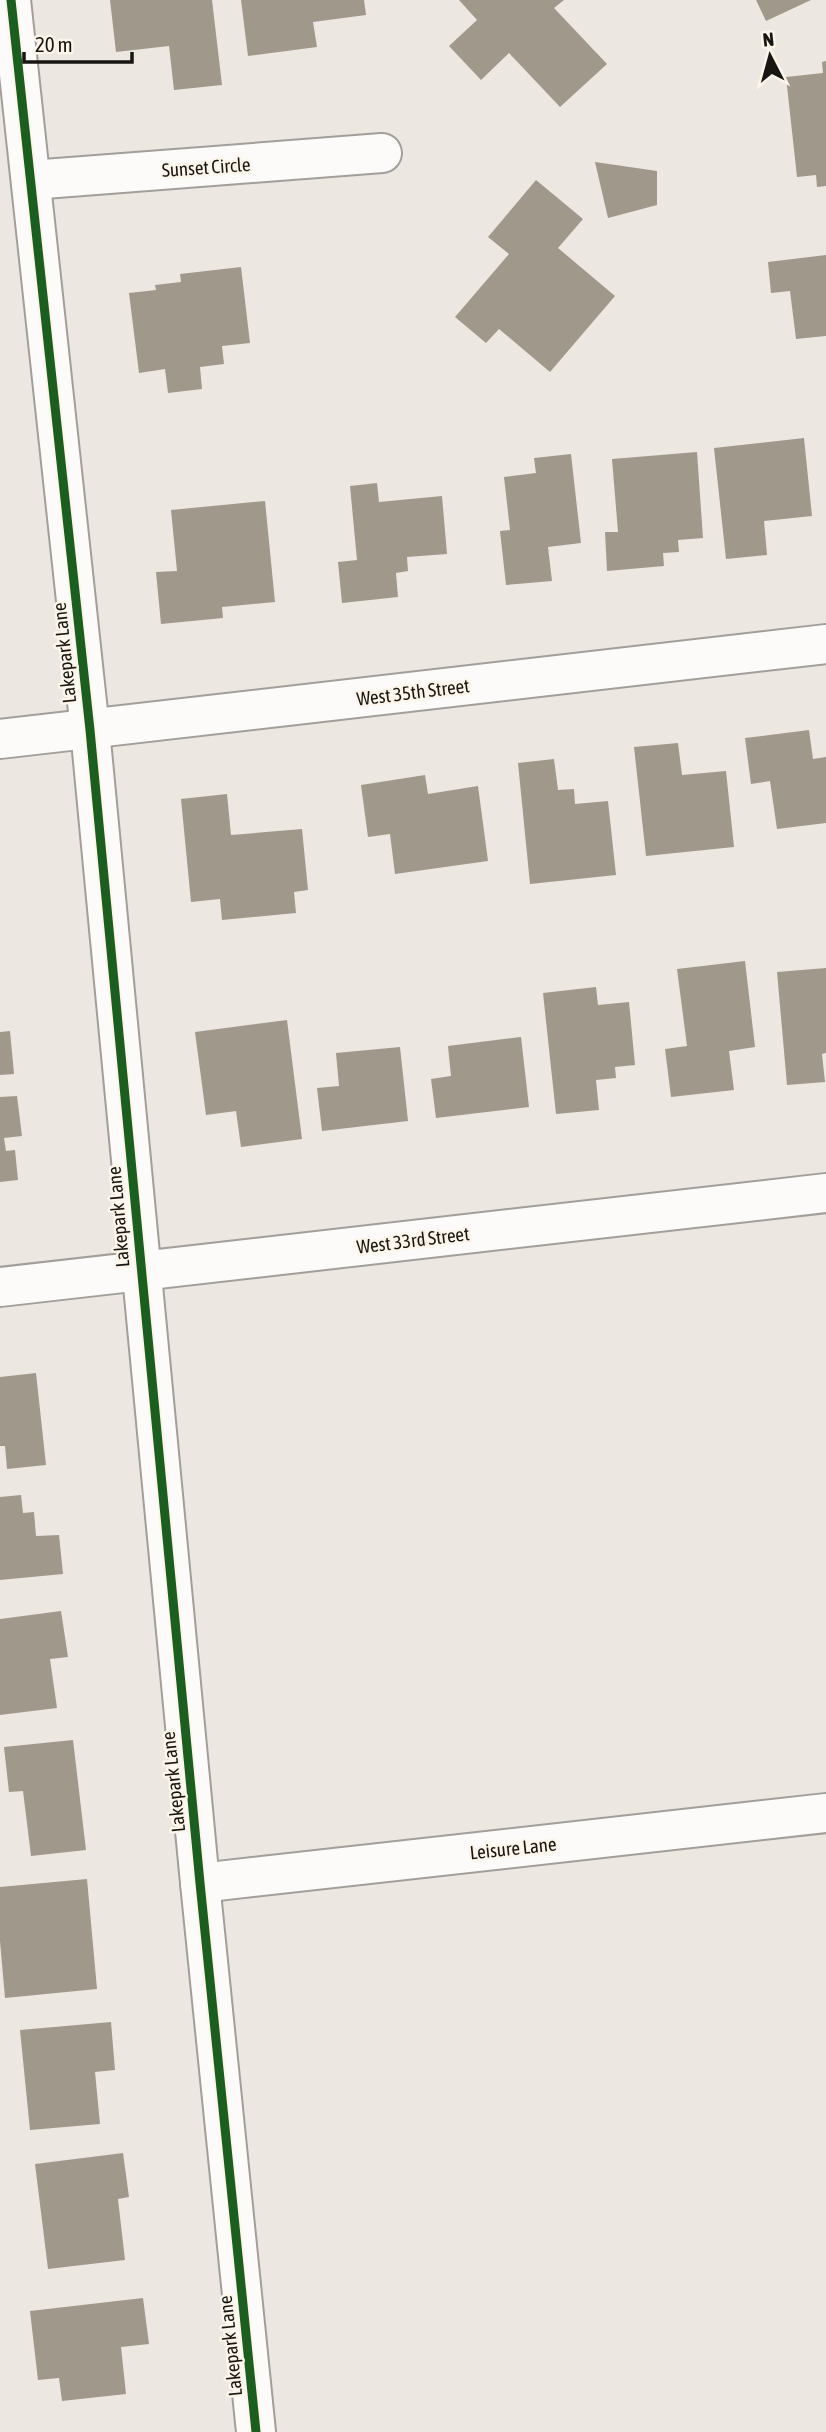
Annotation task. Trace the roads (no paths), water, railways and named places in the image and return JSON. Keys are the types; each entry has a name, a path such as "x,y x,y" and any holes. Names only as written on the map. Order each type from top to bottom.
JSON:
{"street":[{"name":"Lakepark Lane","path":"12,0 90,730 200,1883 256,2432"},
{"name":"Sunset Circle","path":"31,180 382,153"},
{"name":"West 35th Street","path":"0,739 826,644"},
{"name":"West 33rd Street","path":"0,1287 826,1193"},
{"name":"Leisure Lane","path":"200,1883 826,1814"}]}
